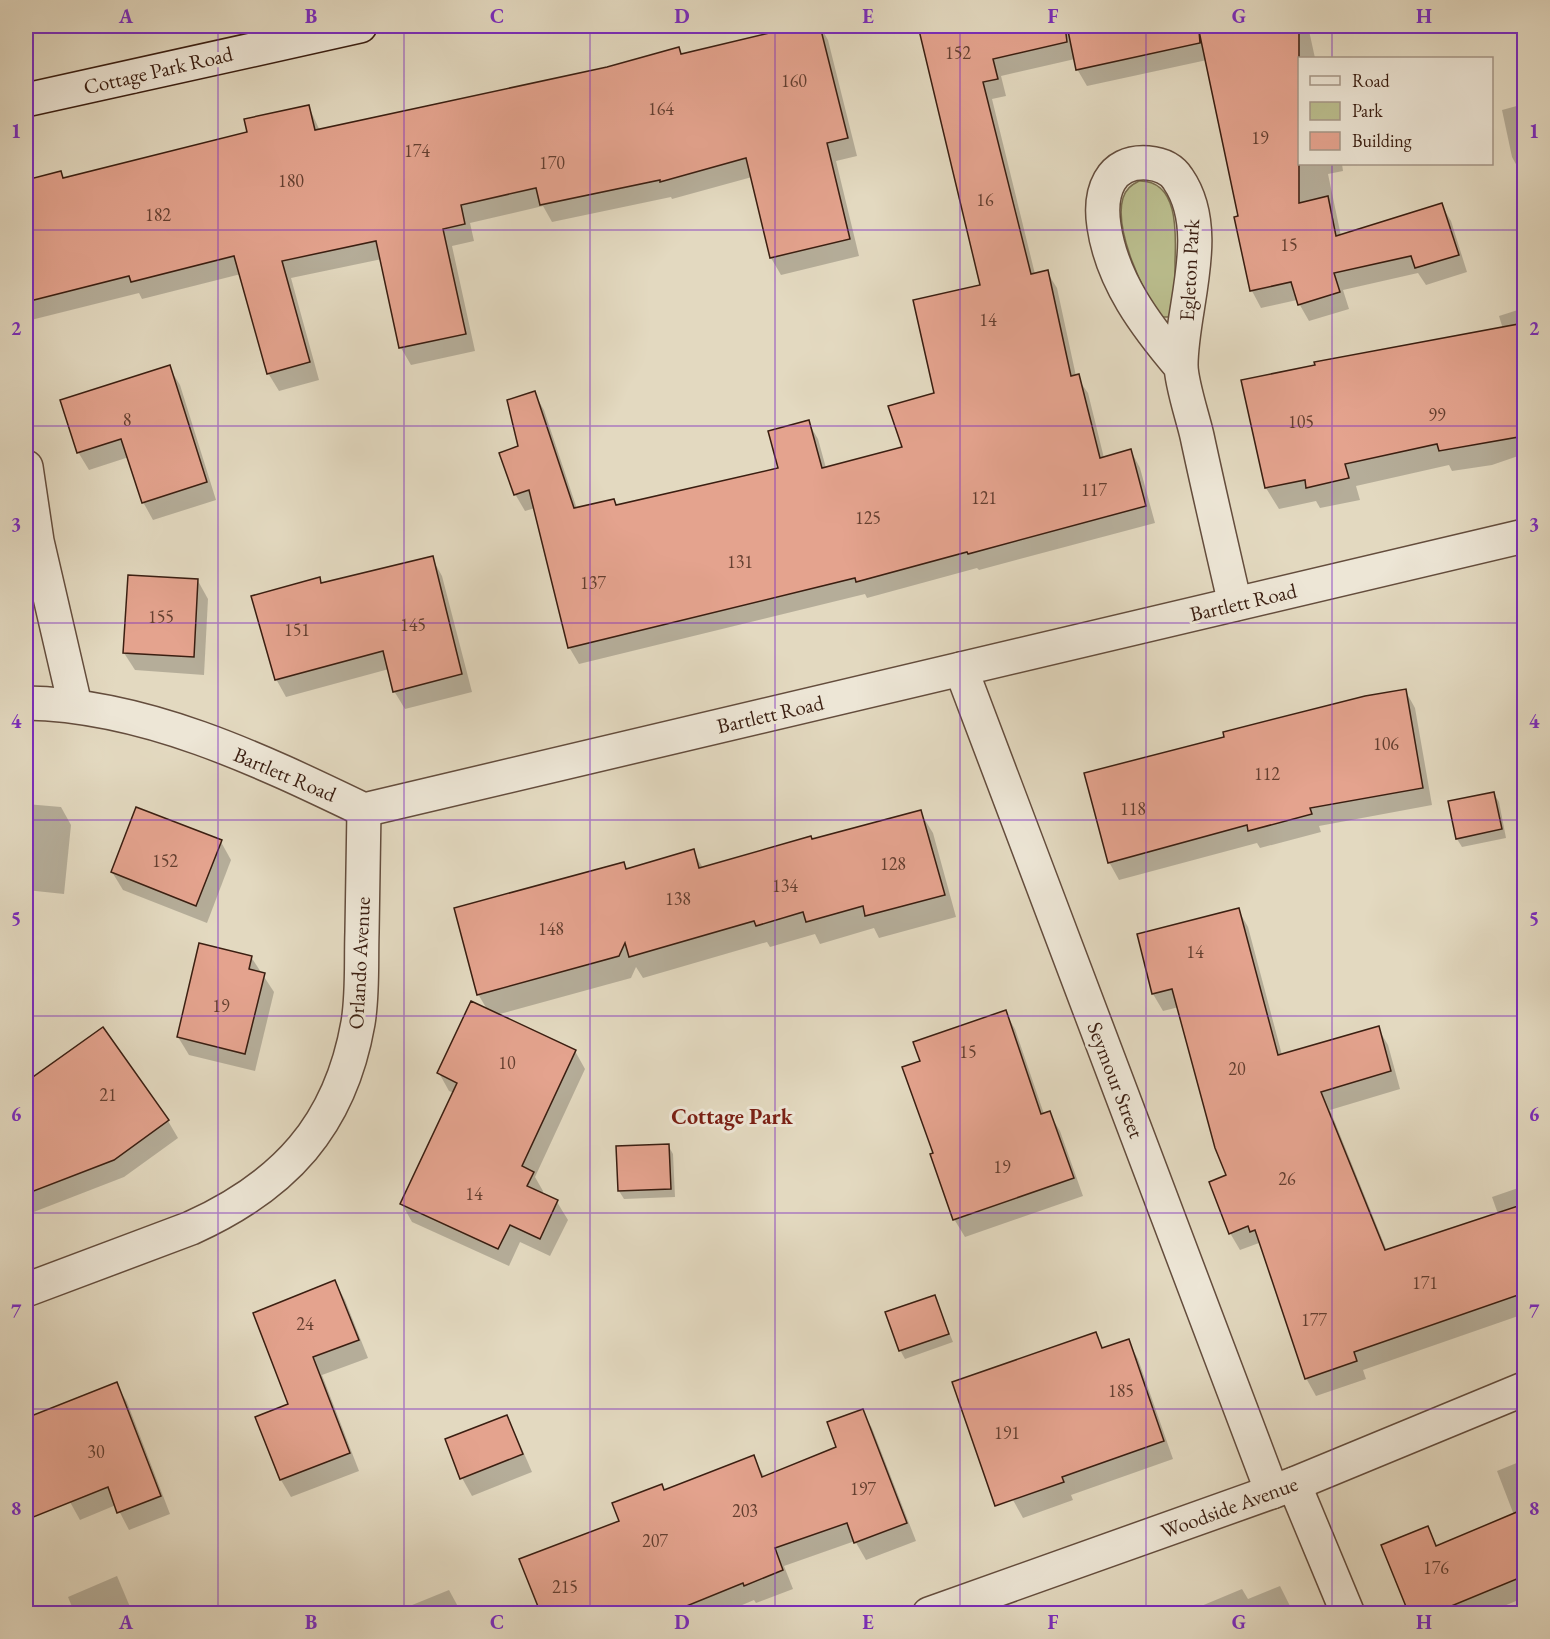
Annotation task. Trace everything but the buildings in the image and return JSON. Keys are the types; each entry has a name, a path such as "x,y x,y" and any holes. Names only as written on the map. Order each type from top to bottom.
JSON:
{"street":[{"name":"Cottage Park Road","path":"26,100 360,26"},
{"name":"Egleton Park","path":"1181,367 1149,329 1134,305 1115,265 1104,227 1104,195 1107,184 1113,175 1131,164 1151,163 1169,169 1176,175 1188,194 1192,209 1195,244 1181,367 1235,604"},
{"path":"26,467 40,552 75,705"},
{"name":"Bartlett Road","path":"26,703 75,705 134,718 204,740 299,779 364,810 1524,536"},
{"name":"Seymour Street","path":"961,669 1283,1488 1348,1614"},
{"name":"Orlando Avenue","path":"26,1290 191,1228 234,1207 264,1187 286,1167 318,1128 344,1075 358,1021 361,990 364,810"},
{"name":"Woodside Avenue","path":"929,1614 1283,1488 1524,1389"}],"green space":[{"path":"1139,181 1152,183 1162,189 1168,199 1175,224 1174,297 1168,317 1162,317 1146,293 1138,277 1122,226 1123,198 1129,188"}],"district":[{"name":"Cottage Park","path":"732,1116"}]}
